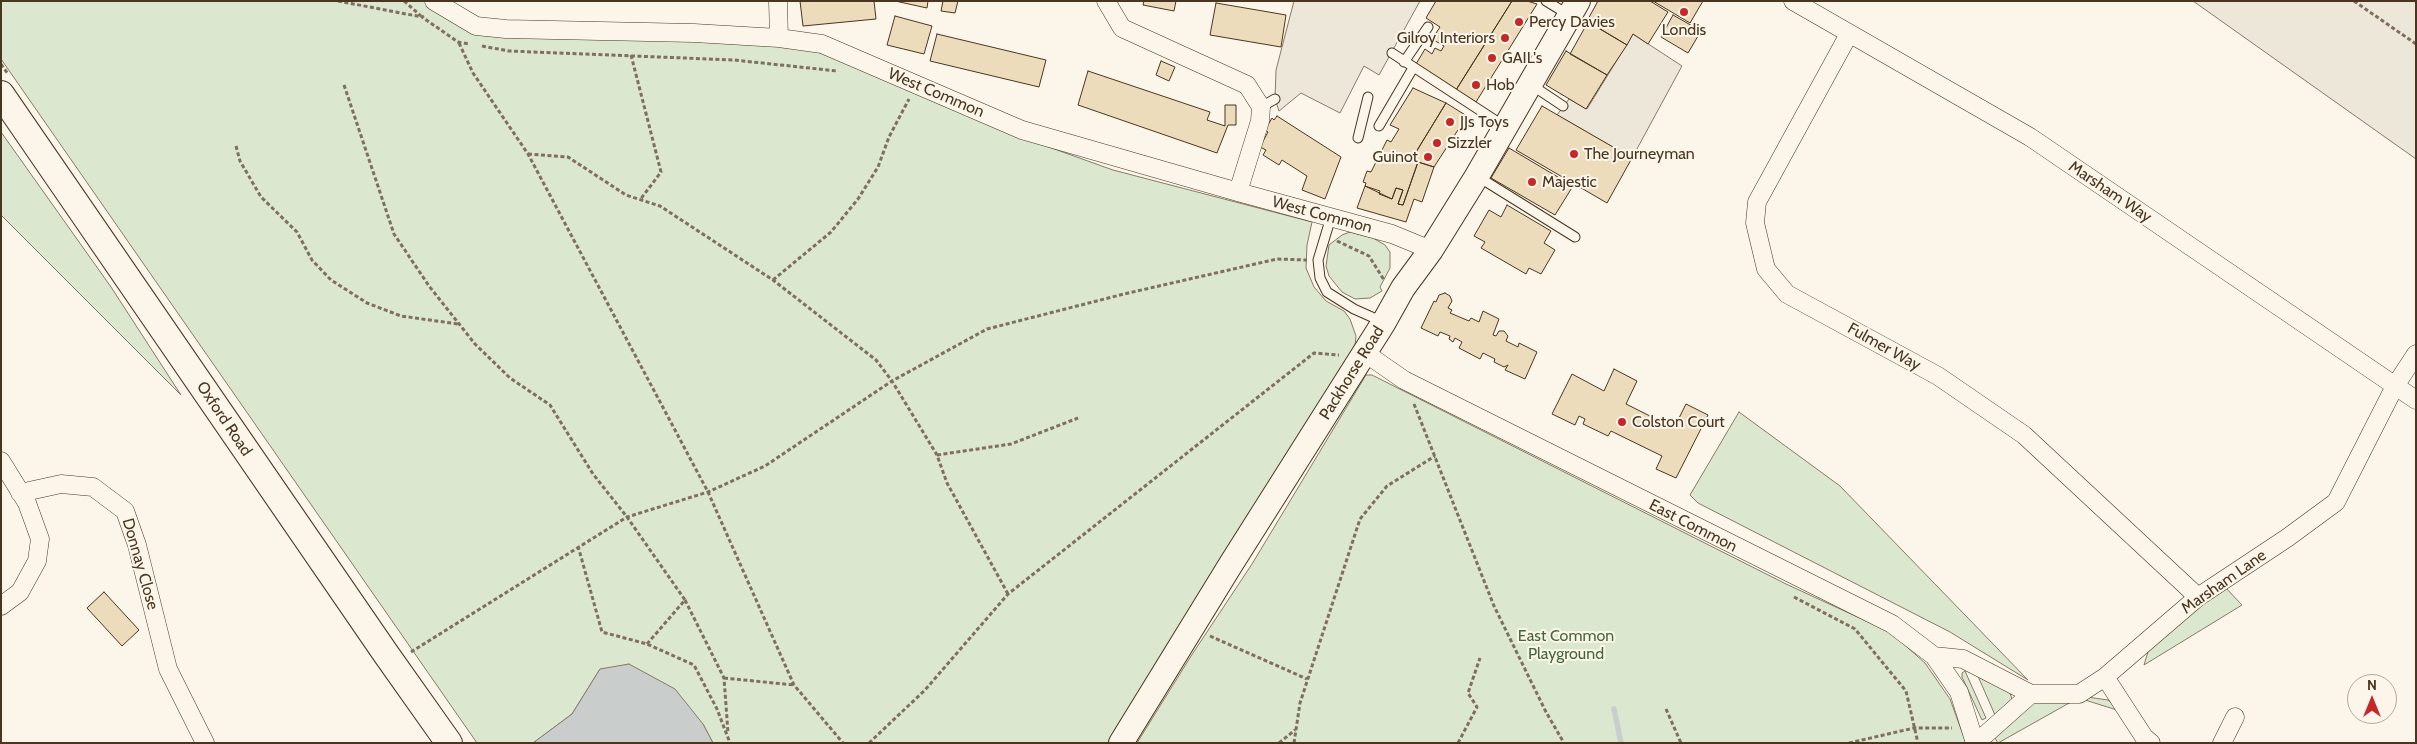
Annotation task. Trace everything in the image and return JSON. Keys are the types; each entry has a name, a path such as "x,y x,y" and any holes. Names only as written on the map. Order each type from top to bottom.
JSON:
{"main road":[{"name":"Packhorse Road","path":"1121,743 1191,628 1365,353 1403,288 1431,250 1477,176 1504,126 1574,8"},
{"name":"Oxford Road","path":"1,94 449,743"}],"street":[{"name":"West Common","path":"434,1 476,26 694,33 779,38 822,44 1022,130 1392,234 1431,250"},
{"path":"778,1 779,38"},
{"path":"1106,1 1122,28 1247,85 1268,103 1260,121 1238,192"},
{"name":"Marsham Way","path":"1793,1 2030,137 2416,400"},
{"name":"Fulmer Way","path":"1849,34 1757,202 1755,223 1766,269 1787,294 1938,376 2024,435 2198,597"},
{"name":"East Common","path":"1365,353 1404,380 1892,624 1934,656 1959,692 1974,738"},
{"name":"Marsham Lane","path":"2030,694 2078,694 2105,677 2198,597 2336,502 2395,386 2416,354"},
{"path":"1,461 27,504 40,539 37,561 20,592 1,606"},
{"name":"Donnay Close","path":"20,492 61,484 93,487 125,511 137,545 168,669 204,743"},
{"path":"1934,656 1963,659 2030,694 1974,738"},
{"path":"2105,677 2144,737 2151,743"},
{"path":"2222,743 2235,717"}],"lane":[{"path":"1546,1 1574,8"},
{"path":"1404,62 1428,27"},
{"path":"1392,53 1504,126"},
{"path":"1379,126 1413,68"},
{"path":"1530,83 1563,106"},
{"path":"1358,138 1368,97"},
{"path":"1477,176 1574,237"},
{"path":"1332,217 1318,260 1320,278 1327,292 1354,309 1384,322"}],"path":[{"path":"338,1 422,17 404,1"},
{"path":"2354,1 2416,44"},
{"path":"839,72 734,60 509,51 458,42 473,73 528,154 708,492 794,685 843,743"},
{"path":"631,55 661,172 640,200"},
{"path":"344,85 394,234 429,286 475,344 510,378 550,405 593,474 627,517 685,600 724,678 728,736"},
{"path":"773,280 831,232 858,199 878,167 889,137 908,98 918,103"},
{"path":"236,146 240,161 261,197 297,232 312,260 331,280 367,303 401,316 458,324"},
{"path":"528,154 568,157 626,195 660,206 773,280 876,360 892,381 938,455 947,483 1008,594"},
{"path":"1326,236 1369,256 1386,283"},
{"path":"386,654 410,653 627,517 708,492 765,466 892,381 987,329 1124,294 1277,259 1318,260"},
{"path":"869,743 925,690 1008,594 1314,352 1341,355 1365,353"},
{"path":"1404,380 1494,606 1546,712 1564,743"},
{"path":"938,455 1011,444 1078,418"},
{"path":"1294,743 1300,703 1360,519 1387,486 1435,456"},
{"path":"578,546 602,632 647,644 694,665 717,710 730,743"},
{"path":"1788,594 1855,629 1906,691 1918,743"},
{"path":"647,644 685,600"},
{"path":"1191,628 1308,679"},
{"path":"1458,743 1477,707 1468,693 1480,658"},
{"path":"724,678 794,685"},
{"path":"1666,710 1682,743"},
{"path":"1849,743 1914,728 1974,738"},
{"path":"1278,743 1295,730"}],"green space":[{"path":"1,1 430,1 446,18 474,32 716,38 814,51 845,61 1018,136 1113,170 1312,222 1307,245 1306,268 1314,287 1326,301 1344,311 1350,319 1356,336 1355,346 1110,743 713,743 703,724 600,669 572,714 533,743 477,743 1,59"},
{"path":"1,132 111,287 181,395 1,215"},
{"path":"1350,232 1373,238 1385,245 1390,252 1390,268 1380,287 1382,291 1370,298 1355,299 1342,292 1329,276 1326,266 1329,245 1342,235"},
{"name":"East Common Playground","path":"1366,375 1372,375 1786,584 1890,632 1925,663 1950,699 1966,743 1137,743 1191,656 1252,564"},
{"path":"1739,412 1840,486 2028,680 1950,632 1698,503 1690,495"},
{"path":"2225,587 2242,605 2144,665 2150,645"},
{"path":"1965,671 1986,718 1982,720 1962,677 1962,673"},
{"path":"1977,674 2010,693 2012,699 1995,715"},
{"path":"2087,697 2108,700 2120,711 2085,700"},
{"path":"2039,699 2071,702 1998,743 1993,735 1999,721"}],"shaded area":[{"path":"1294,1 1420,1 1379,75 1364,66 1340,113 1301,93 1279,111 1275,99 1276,70"},
{"path":"2193,1 2416,1 2416,159"},
{"path":"1633,34 1682,66 1632,158 1557,115 1569,99 1587,109"},
{"path":"629,664 675,689 703,724 713,743 533,743 572,714 600,669"}],"building":[{"path":"800,1 874,1 876,19 803,26"},
{"path":"895,1 928,1 927,8"},
{"path":"943,1 958,1 955,13 941,11"},
{"path":"1144,1 1176,1 1174,11 1143,5"},
{"path":"1436,1 1512,1 1456,90 1416,64 1425,49 1432,54 1435,48 1441,51 1444,46 1432,39 1440,27 1426,18"},
{"path":"1512,1 1527,1 1537,4 1476,102 1456,90"},
{"path":"1598,1 1650,1 1668,12 1648,44 1633,34 1627,45 1587,21"},
{"name":"Londis","path":"1653,1 1703,1 1690,23"},
{"path":"1216,3 1286,15 1281,47 1210,35"},
{"path":"1673,15 1701,31 1688,53 1661,37"},
{"path":"895,16 932,26 924,54 887,45"},
{"path":"1588,22 1627,45 1607,75 1570,54"},
{"path":"937,34 1046,60 1039,87 930,61"},
{"path":"1566,51 1607,75 1586,109 1546,85"},
{"path":"1161,61 1175,67 1169,81 1156,75"},
{"path":"1088,71 1210,112 1207,120 1225,126 1225,105 1236,105 1236,125 1228,125 1217,153 1078,105"},
{"path":"1413,88 1446,103 1413,157 1418,162 1403,205 1398,204 1403,190 1396,188 1392,199 1379,194 1380,191 1365,186 1366,183 1363,182 1367,171 1371,172 1387,140 1391,142 1399,129 1390,125"},
{"path":"1446,103 1467,116 1434,167 1418,162 1413,157"},
{"name":"The Journeyman","path":"1542,106 1632,158 1607,203 1516,150"},
{"path":"1277,116 1341,157 1325,199 1302,190 1307,176 1282,160 1279,165 1263,155 1266,150 1260,147 1268,132 1265,130 1272,118 1274,120"},
{"name":"Majestic","path":"1509,148 1573,186 1555,215 1491,178"},
{"path":"1418,162 1434,167 1422,202 1414,199 1406,222 1357,208 1365,186 1392,199 1396,188 1403,190 1398,204 1403,205"},
{"path":"1507,205 1551,231 1544,243 1555,250 1541,274 1529,268 1526,274 1481,248 1485,242 1474,236 1489,210 1501,217"},
{"path":"1445,293 1450,296 1452,301 1448,308 1452,310 1450,313 1469,321 1471,318 1479,322 1483,311 1499,319 1493,335 1496,336 1499,331 1504,331 1508,336 1506,341 1518,347 1519,343 1537,352 1525,379 1505,370 1508,365 1504,367 1494,362 1495,359 1483,353 1480,359 1459,348 1462,342 1455,338 1453,342 1449,339 1450,336 1440,332 1438,336 1421,328 1434,301 1436,302 1439,295"},
{"name":"Colston Court","path":"1614,369 1637,381 1626,404 1674,428 1686,404 1708,415 1676,478 1656,469 1662,456 1611,431 1608,436 1583,424 1585,419 1579,416 1575,425 1552,414 1572,374 1604,391"},
{"path":"104,592 139,630 122,646 87,608"}],"waterway":[{"path":"1614,709 1621,743"}],"place":[{"name":"Londis","path":"1684,12"},
{"name":"Percy Davies","path":"1519,22"},
{"name":"Gilroy Interiors","path":"1505,38"},
{"name":"GAIL's","path":"1492,58"},
{"name":"Hob","path":"1476,85"},
{"name":"JJs Toys","path":"1450,122"},
{"name":"Sizzler","path":"1437,143"},
{"name":"The Journeyman","path":"1574,154"},
{"name":"Guinot","path":"1428,157"},
{"name":"Majestic","path":"1532,182"},
{"name":"Colston Court","path":"1622,422"}]}
